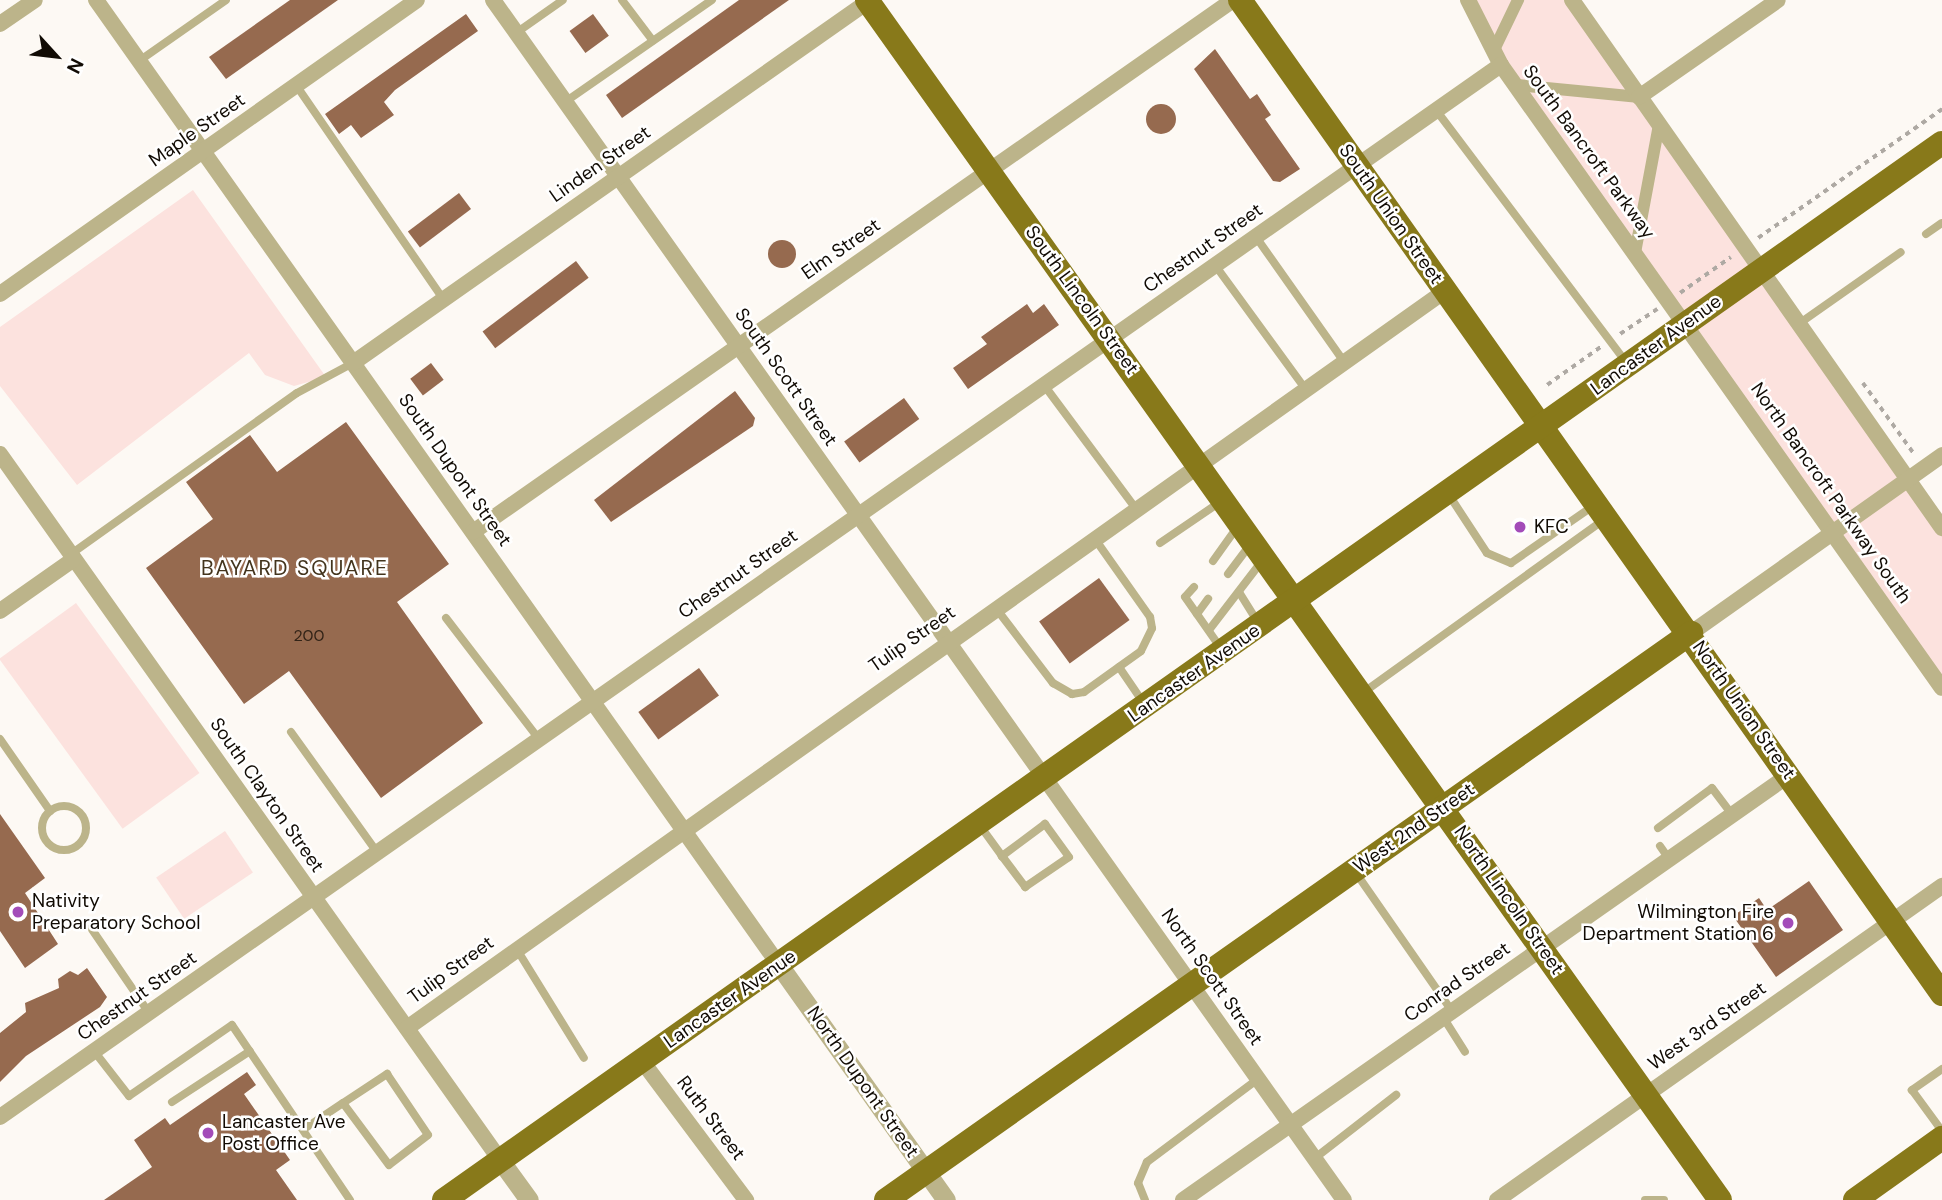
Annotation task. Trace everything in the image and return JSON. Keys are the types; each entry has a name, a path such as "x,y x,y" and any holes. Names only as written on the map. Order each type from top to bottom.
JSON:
{"main road":[{"name":"South Lincoln Street","path":"868,0 1298,600"},
{"name":"South Union Street","path":"1240,0 1543,429"},
{"name":"Lancaster Avenue","path":"443,1200 1543,429 1628,364 1942,143"},
{"name":"North Union Street","path":"1543,429 1604,509 1942,994"},
{"name":"North Lincoln Street","path":"1298,600 1720,1200"},
{"name":"West 2nd Street","path":"886,1200 1691,633"},
{"path":"1855,1200 1942,1138"}],"street":[{"path":"0,24 34,0"},
{"name":"South Dupont Street","path":"96,0 779,965"},
{"name":"Maple Street","path":"0,294 417,0"},
{"name":"South Scott Street","path":"493,0 1045,778"},
{"name":"Linden Street","path":"354,363 868,0"},
{"name":"Elm Street","path":"473,532 1233,0"},
{"name":"South Bancroft Parkway","path":"1468,0 1497,58 1686,323"},
{"path":"1497,58 1518,0"},
{"path":"1572,0 1942,528"},
{"path":"1517,85 1639,97 1777,0"},
{"name":"Chestnut Street","path":"0,1117 1357,166 1436,110 1497,58"},
{"path":"1635,253 1659,125"},
{"name":"Tulip Street","path":"407,1028 682,827 947,640 1202,466 1445,291"},
{"name":"North Bancroft Parkway South","path":"1686,323 1942,688"},
{"name":"South Clayton Street","path":"0,454 500,1160"},
{"name":"West 2nd Street","path":"1691,633 1942,455"},
{"path":"0,611 73,556"},
{"name":"Conrad Street","path":"1183,1200 1542,948 1665,852 1732,815 1789,775"},
{"name":"North Scott Street","path":"1045,778 1344,1200"},
{"name":"West 3rd Street","path":"1497,1200 1942,886"},
{"name":"North Dupont Street","path":"779,965 946,1200"},
{"name":"Ruth Street","path":"642,1061 746,1200"},
{"path":"500,1160 529,1200"}],"lane":[{"path":"139,61 226,0"},
{"path":"516,33 563,0"},
{"path":"622,0 653,41"},
{"path":"565,102 712,0"},
{"path":"296,85 444,300"},
{"path":"1436,110 1628,364"},
{"path":"1926,234 1942,223"},
{"path":"1256,237 1345,363"},
{"path":"1800,323 1901,252"},
{"path":"1216,265 1306,390"},
{"path":"73,556 297,393 354,363"},
{"path":"1044,386 1137,510"},
{"path":"1449,495 1487,552 1511,563 1604,509"},
{"path":"1160,543 1226,499"},
{"path":"1363,692 1604,509"},
{"path":"995,607 1062,690 1084,692 1119,667 1149,640 1150,617 1095,538"},
{"path":"1213,561 1254,539"},
{"path":"1228,574 1254,539"},
{"path":"1209,630 1238,592 1254,539"},
{"path":"1194,587 1185,597 1224,652"},
{"path":"1238,592 1261,626"},
{"path":"1197,614 1208,599"},
{"path":"446,618 539,739"},
{"path":"1119,667 1146,707"},
{"path":"291,732 377,852"},
{"path":"0,739 50,811"},
{"path":"1658,828 1712,788 1732,815"},
{"path":"68,805 81,813 87,827 80,844 66,850 46,840 43,821 50,811 68,805"},
{"path":"979,824 1002,856 1025,887 1069,857 1045,824 1002,856"},
{"path":"1354,870 1447,1014 1465,1052"},
{"path":"91,928 149,1013"},
{"path":"516,948 584,1058"},
{"path":"94,1051 129,1096 232,1025 349,1200"},
{"path":"172,1102 250,1051"},
{"path":"1942,1069 1912,1090 1942,1131"},
{"path":"304,1129 343,1103 387,1074 428,1135 389,1165 343,1103"},
{"path":"1145,1200 1138,1183 1147,1162 1258,1079"},
{"path":"1314,1158 1396,1095"},
{"path":"1646,1200 1664,1200"}],"shaded area":[{"path":"1468,0 1572,0 1942,528 1942,688 1517,85"},
{"path":"193,190 326,377 294,386 265,375 249,353 77,485 0,386 0,327"},
{"path":"76,603 199,773 123,829 0,660"},
{"path":"225,831 253,872 184,919 156,877"}],"building":[{"path":"290,0 338,0 226,79 209,57"},
{"path":"739,0 789,0 622,118 606,95"},
{"path":"466,14 478,31 395,90 384,102 394,115 361,138 351,125 339,134 325,114"},
{"path":"593,14 609,36 585,53 570,31"},
{"path":"1215,49 1250,99 1257,94 1271,115 1265,119 1300,169 1280,182 1273,181 1194,69"},
{"path":"1161,104 1172,108 1176,119 1172,130 1161,134 1150,130 1146,119 1150,108"},
{"path":"459,193 471,209 420,247 408,232"},
{"path":"782,240 792,244 796,254 792,264 782,268 772,264 768,254 772,244"},
{"path":"576,261 589,278 495,348 483,331"},
{"path":"1027,304 1033,313 1044,304 1059,325 968,389 953,368 987,344 981,337"},
{"path":"431,363 444,380 423,395 410,379"},
{"path":"735,391 755,418 753,426 611,522 594,500"},
{"path":"904,398 919,419 859,463 844,441"},
{"path":"346,422 449,564 397,602 483,723 381,798 289,671 244,704 146,568 213,519 186,482 250,435 277,472"},
{"path":"1099,578 1130,620 1070,664 1039,621"},
{"path":"699,668 719,696 658,740 638,712"},
{"name":"Nativity Preparatory School","path":"0,814 45,878 25,893 58,944 25,968 0,931"},
{"name":"Wilmington Fire Department Station 6","path":"1809,881 1843,930 1776,977 1733,916 1759,898 1767,910"},
{"path":"87,968 107,997 100,1007 26,1056 0,1082 0,1033 26,1012 25,1003 59,988 58,979 70,971 78,975"},
{"name":"Lancaster Ave Post Office","path":"247,1072 256,1085 244,1094 290,1160 276,1170 297,1200 104,1200 152,1167 134,1140 165,1118 170,1125"}],"place":[{"name":"KFC","path":"1520,527"},
{"name":"Nativity Preparatory School","path":"18,912"},
{"name":"Wilmington Fire Department Station 6","path":"1788,923"},
{"name":"Lancaster Ave Post Office","path":"208,1133"}],"district":[{"name":"BAYARD SQUARE","path":"295,568"}]}
